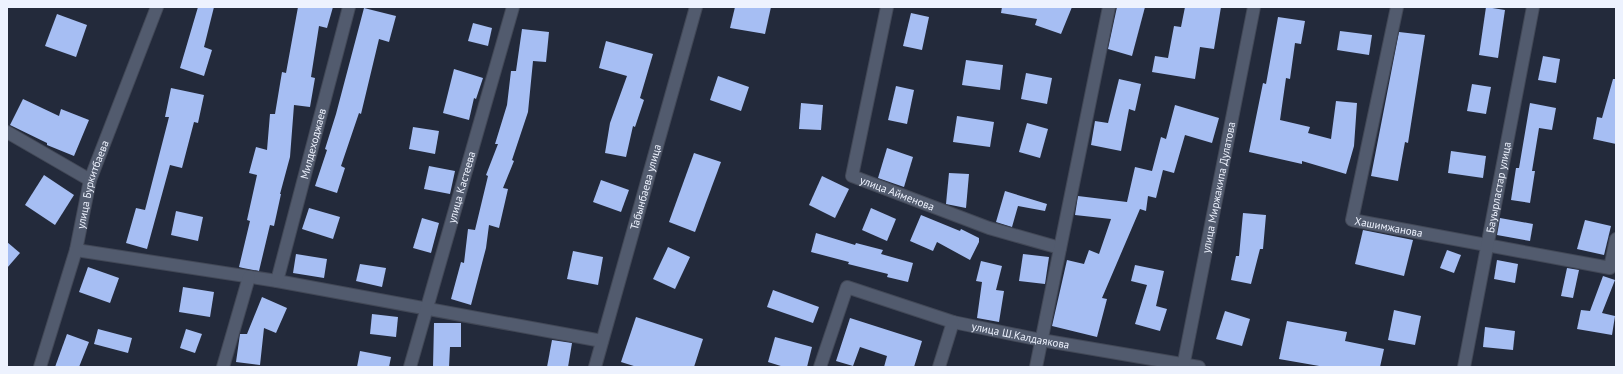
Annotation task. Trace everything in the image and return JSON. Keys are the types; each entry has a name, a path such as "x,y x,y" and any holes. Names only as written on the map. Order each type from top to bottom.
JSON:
{"street":[{"name":"улица Буркитбаева","path":"40,367 76,250 90,180 157,7"},
{"name":"Милдеходжаев","path":"277,281 349,7"},
{"name":"улица Кастеева","path":"410,367 428,309 513,7"},
{"name":"Табынбаева улица","path":"595,367 696,7"},
{"name":"улица Айменова","path":"887,7 852,176 989,228 1060,248"},
{"path":"1036,367 1109,7"},
{"name":"улица Миржакипа Дулатова","path":"1183,366 1254,7"},
{"name":"Хашимжанова","path":"1397,7 1352,220 1610,268 1616,239"},
{"name":"Бауырластар улица","path":"1464,367 1533,7"},
{"path":"7,132 90,180"},
{"path":"76,250 277,281 602,341"},
{"path":"223,367 249,277"},
{"name":"улица Ш.Калдаякова","path":"820,367 847,287 953,322 1183,366 1199,367"},
{"path":"939,367 953,322"}],"building":[{"path":"198,7 214,7 204,47 212,50 204,76 180,68"},
{"path":"298,7 333,7 327,28 319,26 311,77 315,78 310,107 294,105 290,157 280,194 274,226 270,225 259,271 239,267 250,221 247,220 257,175 249,173 256,147 267,150 270,114 275,114 282,72 286,73"},
{"path":"735,7 771,7 765,34 730,28"},
{"path":"1002,7 1072,7 1061,34 1035,25 1037,19 1001,13"},
{"path":"1117,7 1145,7 1132,56 1108,49"},
{"path":"1185,7 1221,7 1214,49 1200,47 1195,79 1152,72 1155,56 1168,58 1174,26 1181,27"},
{"path":"1486,7 1505,10 1498,58 1479,55"},
{"path":"364,8 396,16 389,42 379,39 361,114 359,113 341,166 345,168 337,193 315,186 327,150 325,149 336,114"},
{"path":"911,13 929,17 922,50 903,46"},
{"path":"57,14 87,25 76,57 45,46"},
{"path":"1278,17 1305,21 1301,44 1295,43 1290,79 1286,78 1280,120 1310,127 1308,133 1331,139 1336,101 1357,103 1354,146 1346,174 1302,161 1302,164 1249,152 1263,83 1266,84"},
{"path":"473,23 492,28 488,46 468,41"},
{"path":"522,29 549,32 546,62 533,61 528,112 512,160 514,161 503,188 508,189 499,228 489,225 486,248 471,305 451,299 461,262 464,263 468,229 475,230 488,176 486,175 498,144 495,144 507,105 511,71 516,71"},
{"path":"1340,31 1372,35 1369,55 1337,50"},
{"path":"1399,32 1425,35 1408,143 1405,142 1398,181 1371,176"},
{"path":"606,41 653,54 640,98 644,100 635,127 633,126 626,157 605,153 610,123 627,76 599,68"},
{"path":"1543,56 1560,59 1556,83 1538,80"},
{"path":"966,60 1003,65 1000,90 962,85"},
{"path":"454,69 483,78 476,99 474,98 469,120 443,113"},
{"path":"1026,73 1052,78 1047,104 1021,99"},
{"path":"718,76 749,87 741,111 710,100"},
{"path":"1119,79 1141,84 1135,111 1129,109 1121,151 1091,145 1095,121 1108,123"},
{"path":"1613,79 1616,79 1616,144 1593,139 1597,117 1602,118"},
{"path":"1472,84 1491,87 1486,114 1467,111"},
{"path":"896,86 914,90 907,124 888,120"},
{"path":"171,88 204,95 198,123 194,122 182,168 170,165 147,249 126,243 136,208 145,210 169,117 165,117"},
{"path":"23,99 59,116 61,109 89,120 74,156 47,145 47,143 10,125"},
{"path":"801,103 823,105 821,130 799,129"},
{"path":"1530,103 1556,108 1552,130 1539,128 1532,171 1535,171 1530,203 1511,200 1516,168 1519,168"},
{"path":"1175,105 1219,118 1212,143 1185,135 1174,173 1163,170 1156,198 1148,196 1146,211 1140,209 1102,298 1107,299 1097,337 1052,326 1067,260 1084,264 1089,250 1099,254 1111,219 1075,215 1078,196 1127,202 1135,167 1152,171 1161,137 1166,139"},
{"path":"957,116 994,122 990,147 953,142"},
{"path":"1027,123 1048,129 1040,158 1019,152"},
{"path":"413,127 439,131 435,154 409,149"},
{"path":"887,148 913,157 904,187 878,178"},
{"path":"1451,151 1486,156 1483,178 1448,173"},
{"path":"694,153 721,162 695,232 669,222"},
{"path":"429,166 455,171 450,194 424,189"},
{"path":"949,173 969,174 966,208 946,204"},
{"path":"44,175 74,195 55,225 25,205"},
{"path":"822,176 849,189 835,218 809,205"},
{"path":"601,180 629,190 621,212 593,202"},
{"path":"1005,191 1047,204 1045,211 1018,206 1012,227 996,222"},
{"path":"309,208 340,217 333,239 302,229"},
{"path":"871,208 896,219 887,241 862,230"},
{"path":"176,211 203,217 198,241 171,235"},
{"path":"1243,213 1266,215 1263,249 1260,249 1251,284 1231,280 1236,256 1239,256"},
{"path":"921,215 960,231 961,229 979,238 979,242 970,260 937,242 933,251 910,241"},
{"path":"422,218 439,223 431,253 413,248"},
{"path":"1500,218 1533,224 1530,241 1497,235"},
{"path":"1585,220 1611,226 1604,255 1577,249"},
{"path":"1363,230 1413,240 1404,276 1355,264"},
{"path":"816,233 855,245 856,243 883,250 881,254 913,263 908,282 887,277 888,274 848,264 849,262 811,252"},
{"path":"7,242 20,253 7,268"},
{"path":"668,247 690,257 675,289 653,279"},
{"path":"1447,250 1461,255 1454,273 1440,268"},
{"path":"573,251 603,257 598,285 567,279"},
{"path":"296,254 327,259 324,278 293,273"},
{"path":"1023,254 1049,257 1045,284 1019,281"},
{"path":"1497,260 1518,264 1515,283 1494,279"},
{"path":"981,261 1002,266 996,290 1004,291 999,322 977,318 982,282 976,281"},
{"path":"360,264 386,268 382,287 356,281"},
{"path":"1135,265 1164,271 1156,306 1167,309 1160,331 1135,324 1147,285 1131,281"},
{"path":"88,267 119,278 110,303 79,292"},
{"path":"1567,268 1579,270 1573,298 1561,296"},
{"path":"1603,276 1615,280 1602,313 1615,316 1612,335 1577,329 1581,310 1590,311"},
{"path":"183,287 214,292 210,317 179,312"},
{"path":"773,290 819,307 813,323 767,307"},
{"path":"262,297 287,308 276,333 264,328 260,365 236,362 240,334 247,334"},
{"path":"1394,310 1421,316 1415,345 1388,340"},
{"path":"1225,311 1250,319 1242,346 1216,339"},
{"path":"372,314 398,317 396,337 370,334"},
{"path":"636,317 703,339 694,367 637,367 621,362"},
{"path":"850,318 922,341 914,367 884,367 887,356 860,347 853,366 836,361"},
{"path":"1287,321 1347,332 1345,341 1384,349 1380,367 1325,367 1279,359"},
{"path":"434,323 461,323 461,347 450,347 449,367 433,367"},
{"path":"1485,327 1515,331 1513,350 1483,347"},
{"path":"98,329 132,338 128,353 94,344"},
{"path":"186,329 202,334 195,353 180,348"},
{"path":"67,334 89,342 79,367 55,367"},
{"path":"775,337 812,347 807,367 784,367 768,362"},
{"path":"552,340 572,343 568,367 547,367"},
{"path":"360,351 391,357 389,367 357,367"}]}
